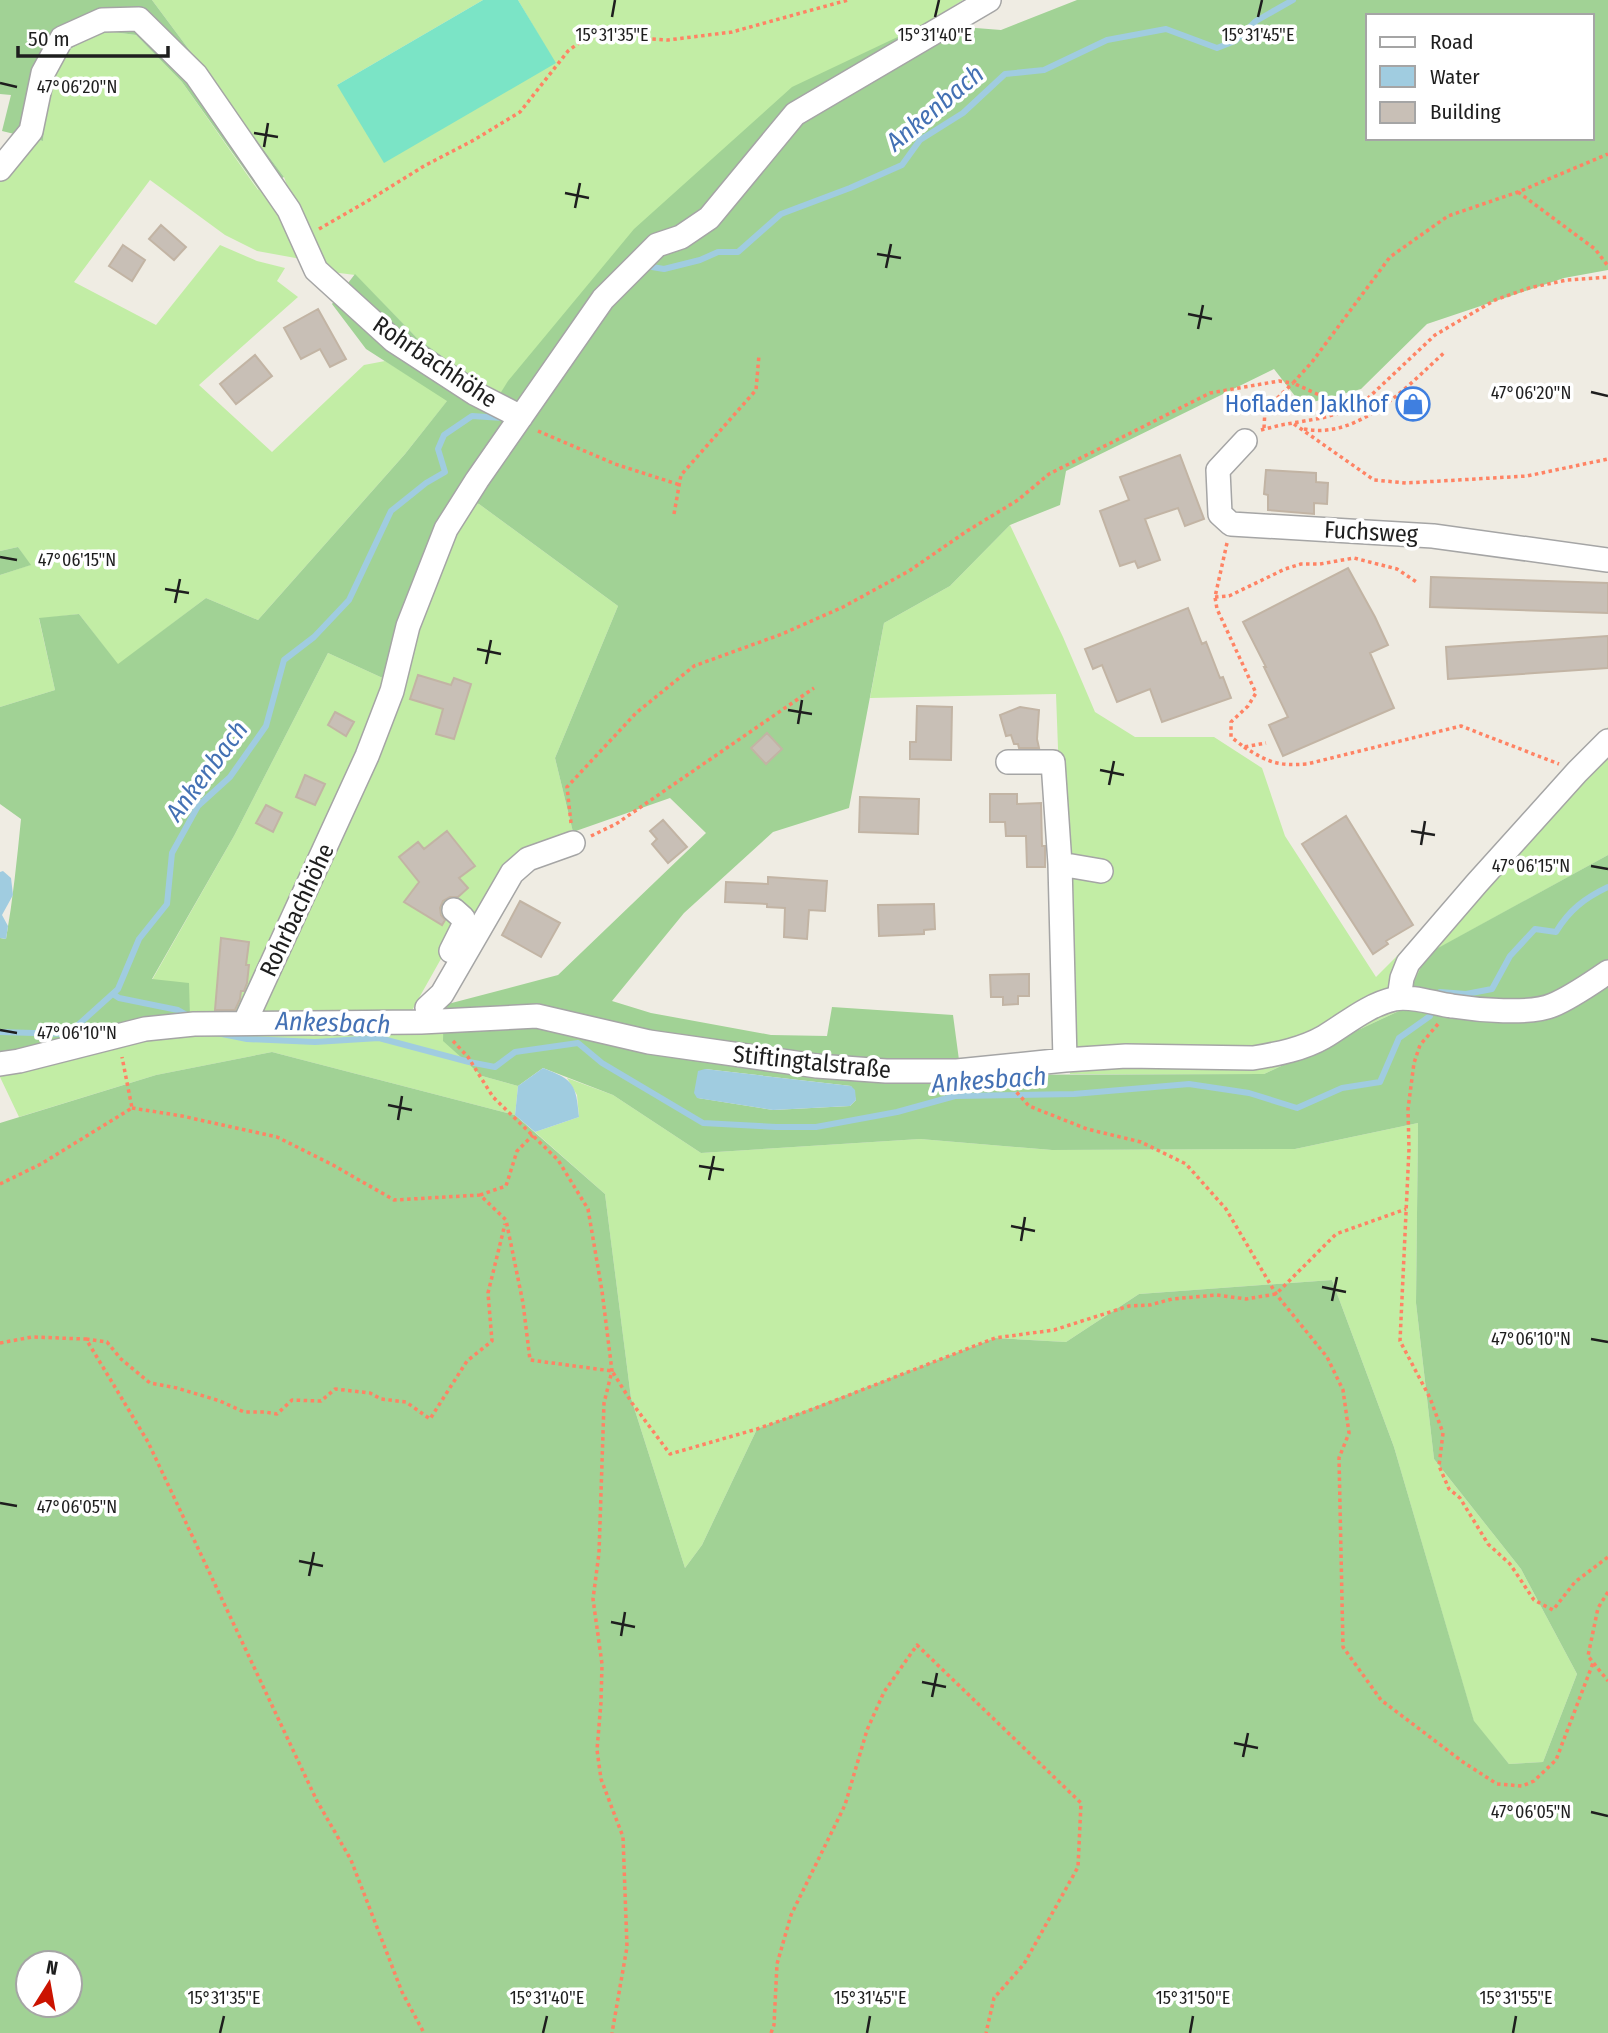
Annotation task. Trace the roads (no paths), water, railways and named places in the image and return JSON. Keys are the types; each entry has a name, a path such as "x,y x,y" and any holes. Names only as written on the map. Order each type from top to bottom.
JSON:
{"street":[{"name":"Rohrbachhöhe","path":"245,1022 367,756 392,691 408,626 446,529 603,299 657,245 681,237 709,218 795,114 989,0"},
{"name":"Rohrbachhöhe","path":"0,169 31,131 43,73 62,38 102,20 139,19 196,75 289,210 316,270 393,340 519,420"},
{"name":"Fuchsweg","path":"1254,435 1218,470 1220,514 1231,524 1433,536 1608,560"},
{"path":"1399,998 1408,963 1577,772 1608,741"},
{"path":"1008,762 1053,762 1060,864 1065,1060"},
{"path":"424,1015 442,994 512,873 528,859 573,843"},
{"path":"1060,864 1101,871"},
{"path":"424,1015 438,978 464,925 463,918 454,910"},
{"name":"Stiftingtalstraße","path":"0,1064 145,1029 194,1024 424,1015 537,1016 649,1042 817,1066 886,1071 957,1071 1126,1056 1253,1058 1308,1045 1372,1007 1399,998 1485,1010 1534,1009 1550,1006 1608,972"}],"water":[{"path":"3,871 11,878 13,895 2,915 8,926 6,939 0,938 0,872"},
{"path":"543,1068 561,1076 572,1085 579,1117 535,1132 515,1115 518,1086"},
{"path":"705,1069 851,1086 855,1090 856,1100 850,1106 773,1110 697,1098 694,1093 698,1071"}],"waterway":[{"name":"Ankenbach","path":"646,266 664,269 700,260 718,252 738,252 781,214 902,165 920,140 963,113 1005,74 1044,70 1107,40 1166,29 1217,48 1235,41 1256,21 1293,0"},
{"name":"Ankenbach","path":"0,1032 68,1034 118,989 139,939 167,904 172,853 198,806 230,777 266,726 284,660 314,637 349,600 391,511 426,483 445,472 438,449 444,435 472,416 503,418"},
{"name":"Ankesbach","path":"1438,998 1440,992 1466,994 1492,989 1510,956 1535,929 1556,932 1578,905 1608,887"},
{"name":"Ankesbach","path":"113,994 119,998 178,1010 187,1015"},
{"name":"Ankesbach","path":"217,1033 247,1039 315,1042 379,1038 495,1067 515,1052 578,1043 602,1063 703,1123 816,1127 897,1112 955,1096 1074,1094 1189,1084 1249,1093 1297,1108 1342,1088 1380,1082 1399,1038 1430,1016 1433,1008"}],"place":[{"name":"Hofladen Jaklhof","path":"1413,404"}]}
